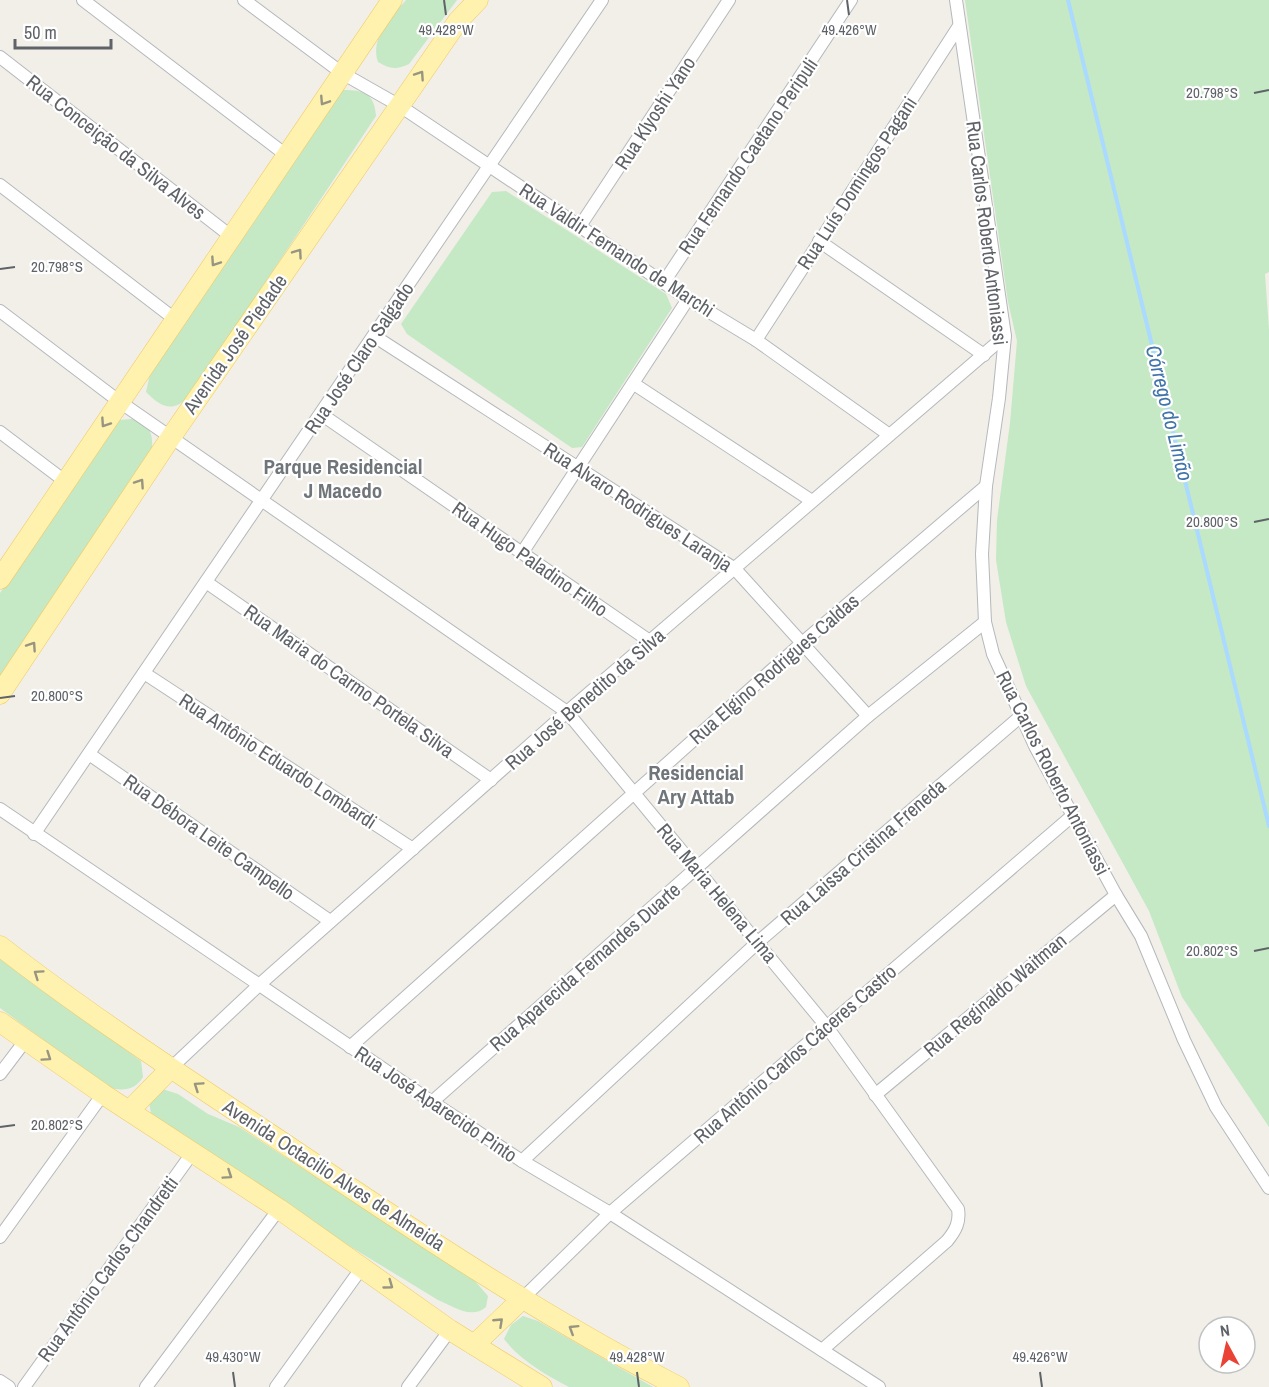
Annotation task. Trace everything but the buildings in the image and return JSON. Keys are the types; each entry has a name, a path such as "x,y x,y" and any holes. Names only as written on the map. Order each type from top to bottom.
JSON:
{"main road":[{"path":"3,567 66,482 392,0"},
{"name":"Avenida José Piedade","path":"0,694 171,437 458,21 478,0"},
{"name":"Avenida Octacilio Alves de Almeida","path":"0,946 171,1068 359,1194 603,1348 680,1387"},
{"path":"0,1022 103,1094 363,1266 450,1330 537,1386"},
{"path":"130,1110 171,1068"},
{"path":"474,1345 523,1299"}],"street":[{"path":"83,0 286,155"},
{"name":"Rua Valdir Fernando de Marchi","path":"244,0 342,73 399,106 688,299 756,340 888,434"},
{"name":"Rua José Claro Salgado","path":"34,834 602,0"},
{"name":"Rua Klyoshi Yano","path":"580,226 729,0"},
{"name":"Rua Fernando Caetano Peripuli","path":"664,282 851,0"},
{"name":"Rua Carlos Roberto Antoniassi","path":"956,0 1005,336 999,398 986,486 982,554 986,622 993,654 1021,716 1072,816 1141,936 1184,1040 1216,1107 1269,1188"},
{"name":"Rua Luís Domingos Pagani","path":"756,340 959,26"},
{"name":"Rua Conceição da Silva Alves","path":"0,57 232,237"},
{"path":"0,185 176,320"},
{"path":"819,241 984,355"},
{"path":"522,553 688,299"},
{"name":"Rua Maria Helena Lima","path":"0,311 120,402 567,712 632,794 697,868 827,1027 958,1209 960,1218 955,1232 947,1241 822,1350"},
{"name":"Rua Alvaro Rodrigues Laranja","path":"374,336 735,569 868,717"},
{"name":"Rua José Benedito da Silva","path":"171,1068 330,921 567,712 651,642 888,434 1005,336"},
{"path":"634,384 812,501"},
{"name":"Rua Hugo Paladino Filho","path":"321,414 651,642"},
{"path":"0,432 66,482"},
{"name":"Rua Elgino Rodrigues Caldas","path":"350,1047 802,643 986,486"},
{"name":"Rua Maria do Carmo Portela Silva","path":"206,582 491,780"},
{"name":"Rua Aparecida Fernandes Duarte","path":"432,1102 868,717 986,622"},
{"name":"Rua Antônio Eduardo Lombardi","path":"144,673 413,849"},
{"name":"Rua Laissa Cristina Freneda","path":"522,1161 758,942 1021,716"},
{"name":"Rua Débora Leite Campello","path":"88,754 330,921"},
{"name":"Rua José Aparecido Pinto","path":"0,810 432,1102 522,1161 610,1213 879,1387"},
{"name":"Rua Antônio Carlos Cáceres Castro","path":"523,1299 610,1213 1072,816"},
{"name":"Rua Reginaldo Waitman","path":"875,1095 1116,895"},
{"path":"0,1074 25,1041"},
{"path":"0,1237 103,1094"},
{"name":"Rua Antônio Carlos Chandretti","path":"24,1387 193,1152"},
{"path":"146,1387 279,1209"},
{"path":"276,1387 363,1266"},
{"path":"408,1387 450,1330"},
{"path":"0,1381 9,1387"}],"green space":[{"path":"406,0 457,0 409,64 397,68 390,67 378,62 377,44 383,28"},
{"path":"965,0 1269,0 1269,272 1265,274 1269,330 1269,1127 1182,997 1149,911 1026,686 1006,622 996,560 997,520 1010,423 1017,341 1008,302"},
{"path":"343,90 367,94 373,102 376,116 191,394 174,406 163,405 146,392 150,374 327,108"},
{"path":"506,191 666,294 672,308 582,447 572,448 407,334 401,324 492,192"},
{"path":"132,419 142,423 151,433 152,449 0,676 0,593 109,431 119,420"},
{"path":"0,958 141,1061 143,1077 140,1081 129,1088 109,1088 0,1008"},
{"path":"159,1088 178,1094 208,1114 239,1127 474,1280 488,1296 486,1307 480,1311 468,1312 438,1300 264,1194 151,1113 148,1098"},
{"path":"523,1316 538,1321 653,1387 569,1387 526,1360 504,1339 511,1325"}],"waterway":[{"name":"Córrego do Limão","path":"1068,0 1269,826"}],"district":[{"name":"Parque Residencial J Macedo","path":"343,479"},
{"name":"Residencial Ary Attab","path":"696,785"}]}
